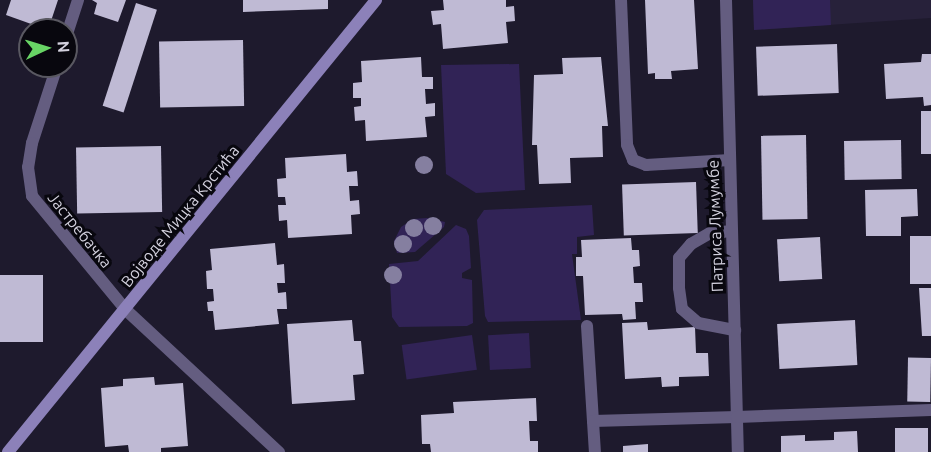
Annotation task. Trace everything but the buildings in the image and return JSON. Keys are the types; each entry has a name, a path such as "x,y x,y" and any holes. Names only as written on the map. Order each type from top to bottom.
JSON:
{"street":[{"path":"72,18 78,0"},
{"name":"Војводе Мицка Крстића","path":"8,452 126,310 376,0"},
{"path":"621,0 627,145 633,160 646,165 730,160"},
{"name":"Патриса Лумумбе","path":"726,0 738,452"},
{"name":"Јастребачка","path":"53,78 32,143 28,183 32,196 126,310 279,452"},
{"path":"732,231 710,233 691,244 679,258 679,288 682,309 698,323 735,330"},
{"path":"587,326 595,452"},
{"path":"593,421 931,410"}],"shaded area":[{"path":"753,0 931,0 931,18 754,30"},
{"path":"753,0 830,0 831,25 754,30"},
{"path":"519,64 525,190 476,193 446,174 441,65"},
{"path":"592,205 594,235 577,237 577,254 572,254 581,320 488,322 485,316 477,220 484,210"},
{"path":"427,218 445,222 444,227 415,252 397,253 394,241 401,227 413,219"},
{"path":"456,225 466,229 469,236 471,268 462,273 462,278 472,280 473,323 467,326 399,327 392,317 389,264 418,261"},
{"path":"529,333 531,368 490,370 488,335"},
{"path":"472,335 477,370 407,380 402,345"}]}
